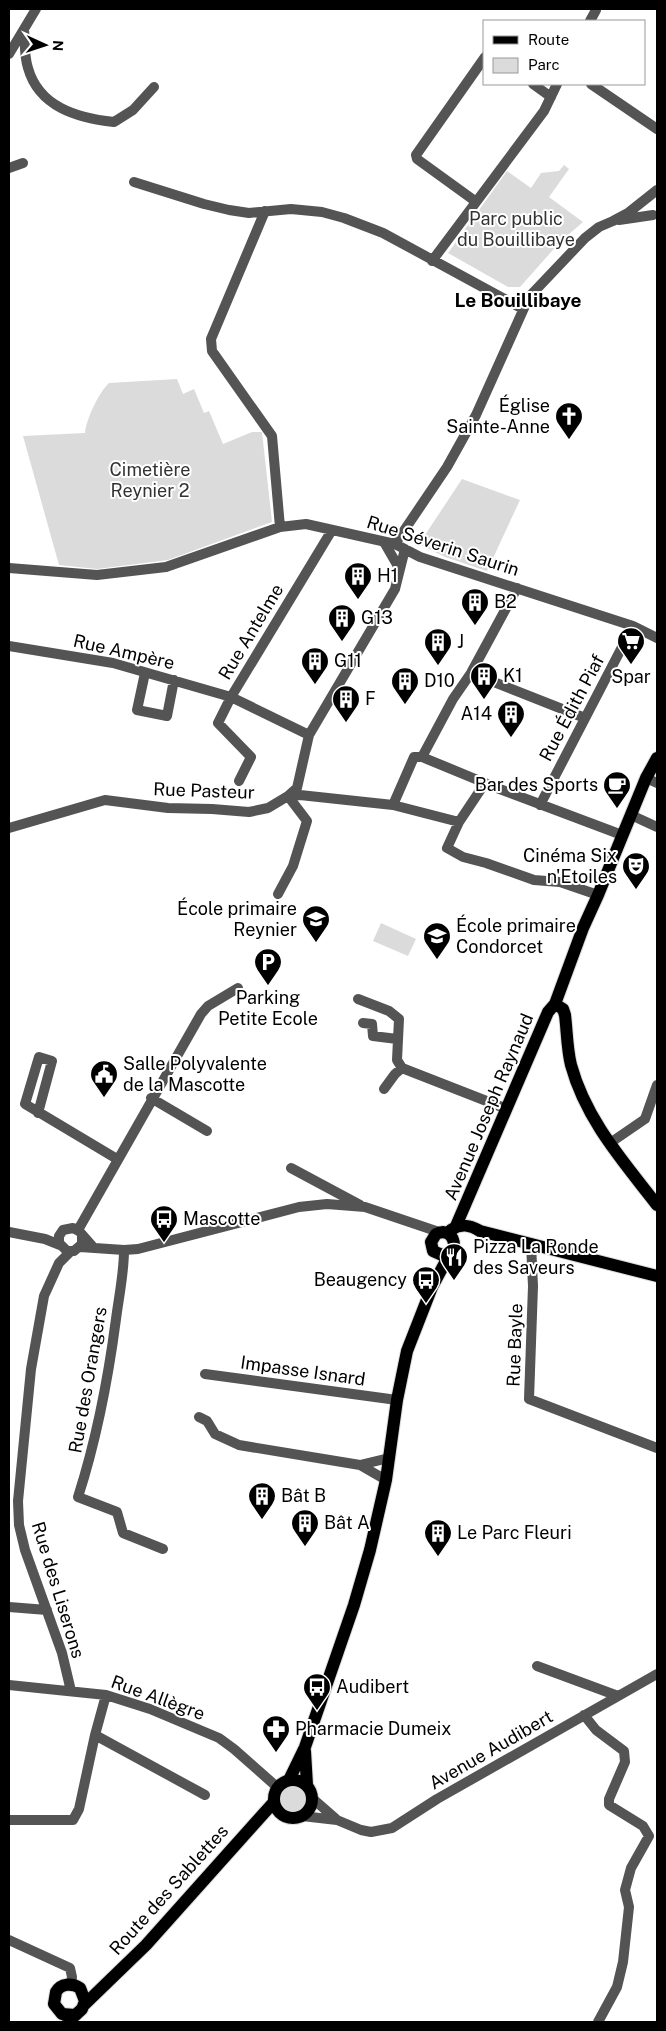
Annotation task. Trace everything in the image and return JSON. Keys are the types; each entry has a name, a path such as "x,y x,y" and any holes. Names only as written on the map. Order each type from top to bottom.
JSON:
{"main road":[{"name":"Avenue Joseph Raynaud","path":"289,1780 305,1747 354,1605 370,1550 386,1480 397,1400 408,1350 449,1238 548,1012 555,1004 582,928 598,895 631,815 652,780 657,758"},
{"path":"555,1004 563,1008 571,1062 578,1087 588,1110 610,1143 657,1205"},
{"path":"449,1238 442,1255 433,1249 433,1236 449,1238 480,1231 657,1276"},
{"name":"Avenue Joseph Raynaud","path":"432,1287 433,1249"},
{"name":"Avenue Joseph Raynaud","path":"305,1747 307,1785"},
{"path":"289,1780 302,1781 307,1785 312,1798 310,1809 302,1816 289,1818 283,1816 274,1802 277,1787 289,1780"},
{"name":"Route des Sablettes","path":"84,2005 146,1945 274,1802"},
{"path":"257,1821 283,1816"},
{"name":"Route des Sablettes","path":"76,1986 108,1982"},
{"path":"65,1985 76,1986 85,1996 84,2005 72,2019 66,2016 57,2016 54,1998 56,1992 65,1985"}],"street":[{"path":"9,54 36,9"},
{"path":"591,20 596,10"},
{"path":"24,29 27,66 32,80 56,107 65,111 114,122 133,110 154,87"},
{"path":"475,201 417,159 416,155 483,60"},
{"path":"534,85 551,97"},
{"path":"432,261 544,111 557,85"},
{"path":"592,85 657,129"},
{"path":"9,168 23,163"},
{"path":"134,182 204,204 230,210 249,213 291,209 322,212 344,218 383,233 523,309"},
{"path":"614,222 657,190"},
{"path":"645,200 645,207 655,215"},
{"path":"265,211 211,339 212,352 272,436 280,527"},
{"path":"399,568 389,543 446,467 476,415 529,296 585,238 599,227 614,222 655,215"},
{"name":"Rue Séverin Saurin","path":"9,568 97,575 166,567 280,527 306,524 389,543 420,556 633,626 657,638"},
{"name":"Rue Antelme","path":"309,735 231,697 332,530"},
{"path":"278,894 296,858 307,821 288,796 297,788 309,735 395,590 405,549"},
{"path":"422,757 453,699 471,673 517,588"},
{"name":"Rue Édith Piaf","path":"540,805 633,626"},
{"name":"Rue Ampère","path":"9,646 106,662 231,697"},
{"path":"145,673 137,710 166,716 174,680"},
{"path":"471,673 585,718"},
{"path":"231,697 218,723 251,757 239,781"},
{"path":"393,805 414,758 422,757 540,805 622,835"},
{"path":"485,782 459,822 446,848 463,857 534,880 560,882 598,895"},
{"name":"Rue Pasteur","path":"9,828 105,800 168,808 249,812 268,808 288,796 300,794 393,805 459,822"},
{"path":"631,815 657,827"},
{"path":"75,1249 80,1233 118,1159 200,1014 208,1006 238,988"},
{"path":"358,999 389,1012 399,1020 397,1060 402,1068 507,1109"},
{"path":"363,1023 372,1024 373,1036 397,1039"},
{"path":"38,1113 52,1061 39,1057 24,1104 38,1113 118,1159"},
{"path":"384,1089 402,1068"},
{"path":"610,1143 645,1119 657,1085"},
{"path":"151,1098 207,1131"},
{"path":"291,1168 365,1207 449,1238"},
{"path":"9,1232 45,1239 75,1249 124,1250 178,1240 299,1207 328,1204 365,1207"},
{"path":"412,1224 427,1238 433,1249"},
{"path":"45,1239 70,1228 80,1233 94,1248"},
{"name":"Rue des Liserons","path":"60,1233 60,1263"},
{"name":"Rue Bayle","path":"531,1244 533,1286 529,1399 657,1448"},
{"name":"Rue des Liserons","path":"71,1691 62,1653 21,1533 18,1501 31,1369 44,1296 60,1263 75,1249"},
{"name":"Rue des Orangers","path":"124,1250 111,1361 103,1407 95,1443 78,1497 117,1512 123,1533 163,1549"},
{"name":"Impasse Isnard","path":"205,1374 397,1400"},
{"path":"199,1417 207,1421 216,1434 239,1446 360,1465 386,1480"},
{"path":"360,1465 389,1458"},
{"path":"9,1607 47,1610"},
{"path":"537,1666 618,1696"},
{"name":"Avenue Audibert","path":"302,1816 337,1820 371,1832 392,1828 437,1798 657,1674"},
{"name":"Rue Allègre","path":"9,1686 106,1695 150,1709 219,1738 277,1787"},
{"path":"9,1820 73,1820 78,1809 106,1695"},
{"path":"584,1715 596,1730 624,1751 625,1762 609,1799 609,1805 643,1826 649,1836 631,1868 625,1890 629,1907 623,1962 617,1987 598,2022"},
{"path":"95,1735 205,1795"},
{"name":"Avenue Audibert","path":"312,1798 337,1820"},
{"path":"9,1940 70,1968 72,1979 76,1986"}],"green space":[{"name":"Parc public du Bouillibaye","path":"564,165 569,169 549,197 583,222 560,242 520,287 508,287 448,253 507,171 531,188 541,173 559,171"},
{"name":"Cimetière Reynier 2","path":"177,379 183,394 194,389 204,413 209,411 223,444 252,432 262,432 272,522 168,560 97,569 59,565 23,436 85,433 94,407 109,383"},
{"path":"462,479 520,500 487,571 445,557 419,544"},
{"path":"381,923 416,939 408,956 373,941"},
{"path":"293,1780 307,1785 312,1799 307,1813 293,1818 279,1813 274,1799 279,1785"}],"place":[{"name":"Église Sainte-Anne","path":"569,440"},
{"name":"H1","path":"358,600"},
{"name":"B2","path":"475,626"},
{"name":"G13","path":"342,642"},
{"name":"Spar","path":"631,665"},
{"name":"J","path":"438,666"},
{"name":"G11","path":"315,685"},
{"name":"K1","path":"484,700"},
{"name":"D10","path":"405,705"},
{"name":"F","path":"346,723"},
{"name":"A14","path":"511,738"},
{"name":"Bar des Sports","path":"617,809"},
{"name":"Cinéma Six n'Etoiles","path":"636,890"},
{"name":"École primaire Reynier","path":"316,943"},
{"name":"École primaire Condorcet","path":"437,960"},
{"name":"Parking Petite Ecole","path":"268,986"},
{"name":"Salle Polyvalente de la Mascotte","path":"104,1098"},
{"name":"Mascotte","path":"164,1243"},
{"name":"Pizza La Ronde des Saveurs","path":"454,1281"},
{"name":"Beaugency","path":"426,1304"},
{"name":"Bât B","path":"262,1520"},
{"name":"Bât A","path":"305,1547"},
{"name":"Le Parc Fleuri","path":"438,1557"},
{"name":"Audibert","path":"317,1711"},
{"name":"Pharmacie Dumeix","path":"276,1753"}],"district":[{"name":"Le Bouillibaye","path":"518,300"}]}
